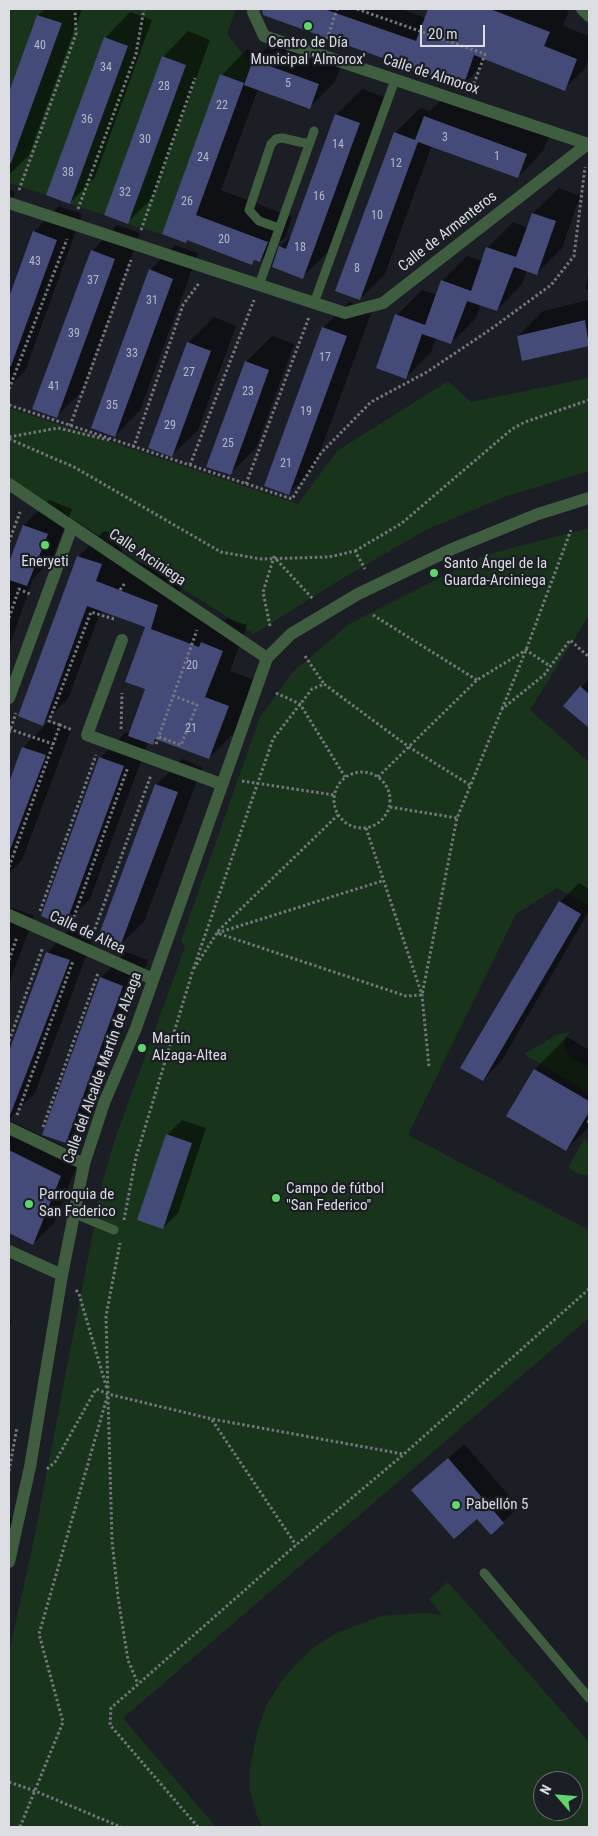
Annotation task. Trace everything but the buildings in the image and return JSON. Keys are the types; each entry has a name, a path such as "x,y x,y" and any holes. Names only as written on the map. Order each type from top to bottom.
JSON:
{"street":[{"name":"Calle de Almorox","path":"254,9 253,12 264,36 589,144"},
{"path":"582,9 589,16"},
{"name":"Calle de Armenteros","path":"11,204 345,313 383,304 589,144"},
{"name":"Calle Arciniega","path":"9,484 267,658"},
{"path":"267,658 291,634 358,594 470,541 538,514 589,498"},
{"path":"9,698 72,527"},
{"path":"122,640 87,735 221,784"},
{"name":"Calle del Alcalde Martín de Alzaga","path":"9,1562 30,1467 62,1275 84,1164 104,1103 136,1028 267,658"},
{"name":"Calle de Altea","path":"9,915 153,980"},
{"path":"10,1129 84,1164"},
{"path":"9,1251 62,1275"}],"lane":[{"path":"314,303 395,80"},
{"path":"259,285 314,131"},
{"path":"279,228 259,221 250,210 271,144 276,139 282,138 309,144"},
{"path":"74,1213 118,1229"},
{"path":"484,1573 589,1698"}],"path":[{"path":"11,204 76,34 75,9"},
{"path":"9,389 136,54 144,9"},
{"path":"321,55 337,9"},
{"path":"357,9 485,54 467,104"},
{"path":"9,405 292,499 321,453 371,402 428,372 551,285 574,256 589,144"},
{"path":"134,446 183,305 210,269"},
{"path":"190,465 259,285"},
{"path":"246,484 314,303"},
{"path":"9,438 74,467 221,552 261,559 274,557 329,557 355,551 402,523 512,429 525,422 589,400"},
{"path":"9,438 58,428 134,446"},
{"path":"9,542 26,495"},
{"path":"422,995 457,818 526,650 571,530"},
{"path":"355,551 364,569"},
{"path":"274,557 313,599"},
{"path":"270,626 263,592 274,557"},
{"path":"87,735 49,721 91,612 114,619"},
{"path":"373,615 477,680"},
{"path":"96,926 154,759 158,738 203,616"},
{"path":"502,709 544,675 570,640 589,656"},
{"path":"526,650 550,666"},
{"path":"378,777 477,680 526,650"},
{"path":"305,656 324,684 409,747 470,785"},
{"path":"118,1229 136,1157 193,970 273,739 312,688 324,684"},
{"path":"276,693 300,704 345,778"},
{"path":"158,738 182,746 197,705 174,696"},
{"path":"9,867 60,725"},
{"path":"9,729 53,744"},
{"path":"43,902 101,740"},
{"path":"72,922 133,752"},
{"path":"360,772 378,777 387,784 390,793 390,807 382,821 366,828 345,822 335,811 334,795 338,786 345,778 360,772"},
{"path":"242,781 334,795"},
{"path":"390,807 457,818"},
{"path":"193,970 217,933 338,815"},
{"path":"366,828 382,881 422,995 429,1067"},
{"path":"217,933 382,881"},
{"path":"9,960 23,921"},
{"path":"9,1041 48,933"},
{"path":"217,933 406,996 422,995"},
{"path":"10,1129 78,946"},
{"path":"37,1142 103,958"},
{"path":"121,1238 106,1316 112,1540 118,1598 128,1660 138,1684"},
{"path":"20,1827 64,1722 38,1634 108,1394 79,1294 62,1275"},
{"path":"198,1827 110,1725 111,1708 296,1545 404,1454 589,1288"},
{"path":"10,1464 44,1471 55,1462 96,1389 108,1394 212,1419 404,1454"},
{"path":"212,1419 296,1545"},
{"path":"9,1782 121,1827"}],"green space":[{"path":"9,9 236,9 227,34 245,57 253,60 244,83 220,74 162,234 128,224 162,56 104,215 70,204 128,46 104,37 46,195 9,183 9,169 62,24 37,15 9,92"},
{"path":"589,378 589,471 504,497 426,530 338,581 254,634 9,478 9,408 298,504 337,451 448,381 471,402"},
{"path":"589,528 589,615 530,710 589,762 589,906 557,888 516,914 408,1135 589,1230 589,1318 123,1718 216,1827 9,1827 9,1653 34,1539 103,1180 115,1139 185,947 181,941 260,717 293,672 349,624 485,555"},
{"path":"569,1032 564,1042 565,1049 571,1057 589,1068 589,1093 524,1054 556,1035"},
{"path":"584,1139 589,1142 589,1176 576,1173 568,1167"},
{"path":"448,1582 589,1742 589,1827 262,1827 250,1790 250,1768 258,1729 266,1706 294,1666 312,1649 334,1634 381,1616 425,1613 442,1615 429,1599"}],"place":[{"name":"Centro de Día Municipal 'Almorox'","path":"308,26"},
{"name":"Eneryeti","path":"45,545"},
{"name":"Santo Ángel de la Guarda-Arciniega","path":"434,573"},
{"name":"Martín Alzaga-Altea","path":"142,1048"},
{"name":"Campo de fútbol \"San Federico\"","path":"276,1198"},
{"name":"Parroquia de San Federico","path":"29,1204"},
{"name":"Pabellón 5","path":"456,1505"}]}
